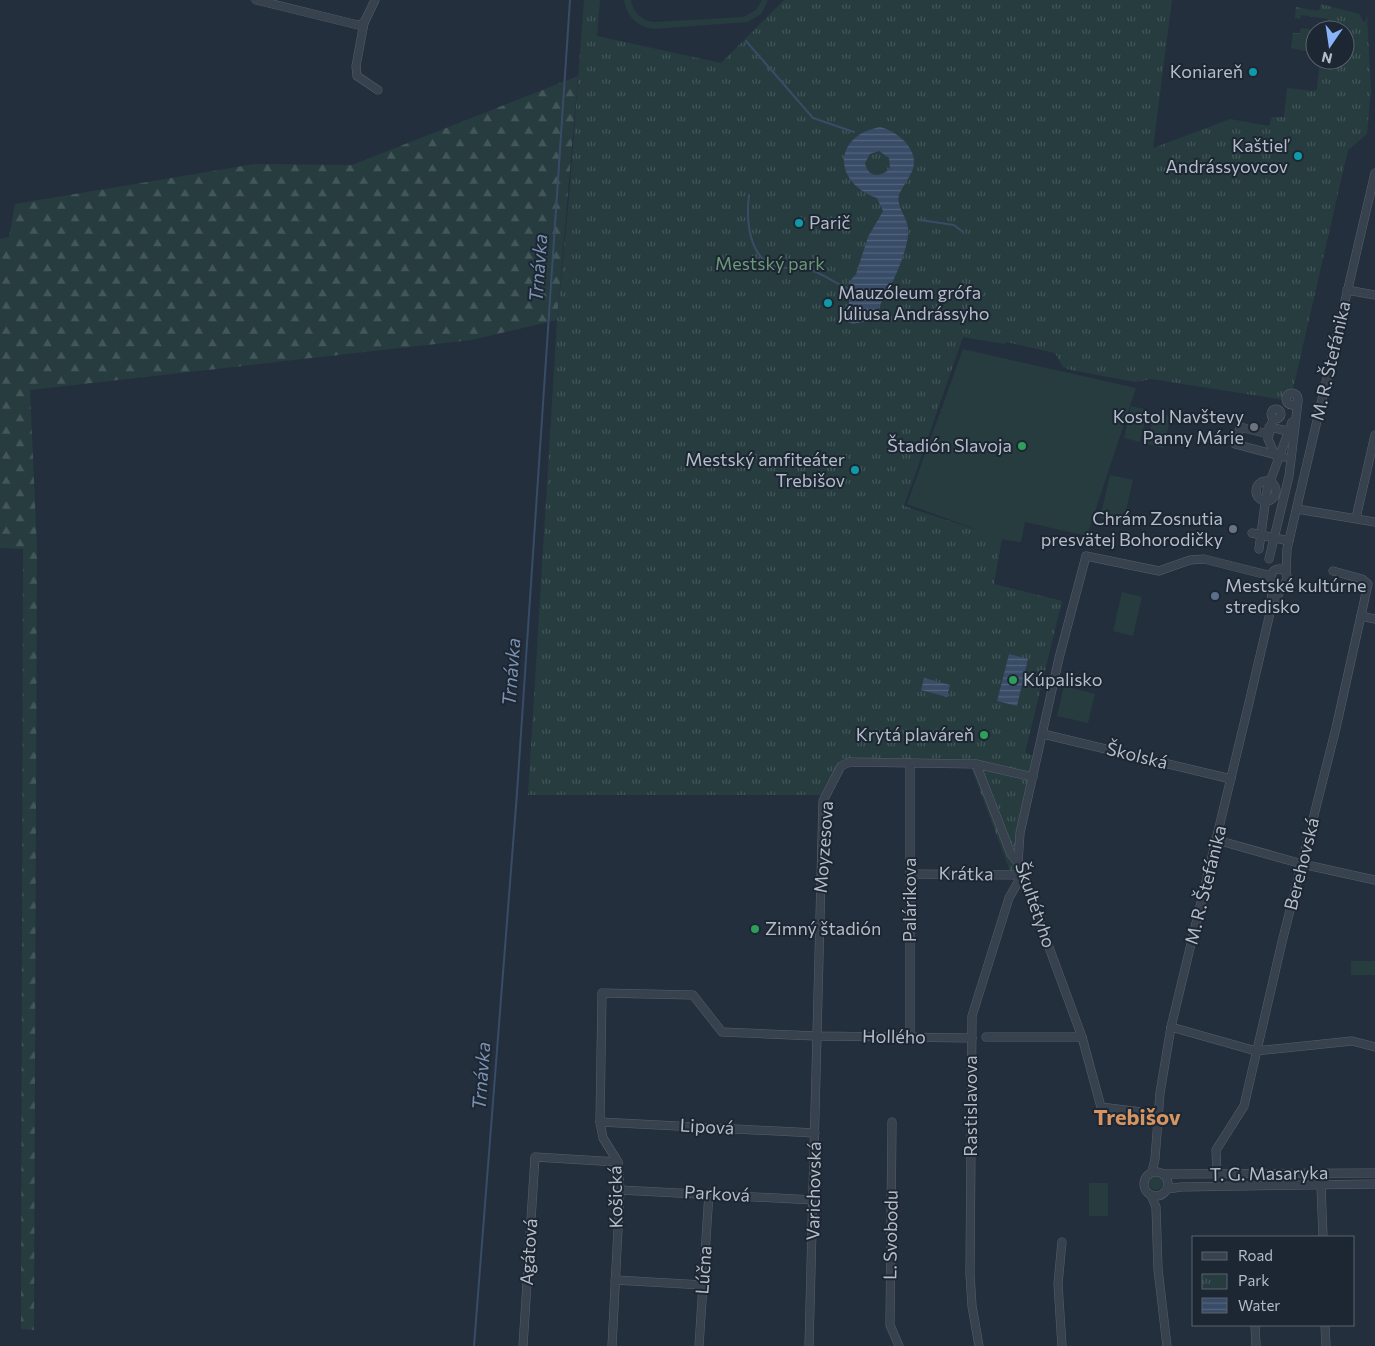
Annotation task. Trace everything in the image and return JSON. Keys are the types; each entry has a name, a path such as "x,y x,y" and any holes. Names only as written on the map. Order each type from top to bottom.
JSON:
{"street":[{"path":"256,0 358,25 364,23"},
{"path":"375,0 364,23 356,66 357,76 378,90"},
{"name":"M. R. Štefánika","path":"1286,573 1288,545 1348,290 1372,199 1375,173"},
{"path":"1348,290 1375,296"},
{"path":"1269,559 1288,480 1291,459 1291,432 1298,401 1297,395 1292,392 1287,395 1288,402 1272,422 1269,444 1277,455"},
{"path":"1291,459 1235,444 1240,427 1272,422 1293,423"},
{"path":"1272,422 1291,432"},
{"path":"1259,550 1266,500 1277,455 1291,432"},
{"path":"1356,518 1375,435"},
{"path":"1266,500 1288,480"},
{"path":"1270,482 1274,485 1280,509"},
{"path":"1297,509 1375,522"},
{"path":"1252,534 1274,538 1288,545"},
{"name":"M. R. Štefánika","path":"1158,1173 1155,1159 1157,1114 1171,1027 1270,612 1273,576 1288,545"},
{"name":"Škultétyho","path":"1157,1114 1101,1107 1082,1036 1018,863 1020,833 1059,658 1086,556 1159,571 1190,560 1204,559 1273,576"},
{"path":"1282,569 1286,573 1286,579 1283,584 1277,584 1273,576 1282,569"},
{"name":"Berehovská","path":"1223,1186 1216,1150 1244,1106 1368,584 1362,579 1333,571"},
{"name":"M. R. Štefánika","path":"1270,612 1283,584"},
{"path":"1361,616 1375,619"},
{"name":"Školská","path":"1043,734 1231,779"},
{"name":"Moyzesova","path":"816,1036 823,801 845,763 976,764 1033,777"},
{"name":"Palárikova","path":"910,763 910,1038"},
{"path":"976,764 1011,854 1018,863"},
{"path":"1224,842 1302,864 1375,880"},
{"name":"Krátka","path":"910,874 1022,875"},
{"name":"Rastislavova","path":"979,1346 972,1306 970,1274 972,1016 1009,898 1022,875"},
{"name":"Hollého","path":"602,993 693,995 722,1032 816,1036 972,1038"},
{"name":"Košická","path":"602,993 600,1122 603,1138 618,1162 620,1190 612,1346"},
{"path":"1171,1027 1256,1051 1352,1041 1375,1047"},
{"name":"Varichovská","path":"809,1346 814,1200 816,1036"},
{"path":"986,1037 1082,1036"},
{"name":"Lipová","path":"600,1122 815,1133"},
{"name":"L. Svobodu","path":"892,1122 890,1325 900,1346"},
{"name":"Agátová","path":"523,1346 535,1157 618,1162"},
{"path":"1156,1207 1165,1192 1168,1181 1158,1173 1147,1176 1144,1183 1146,1191 1151,1195 1156,1207 1158,1269 1167,1345 1158,1346"},
{"name":"T. G. Masaryka","path":"1158,1173 1220,1175 1375,1173"},
{"path":"1296,1174 1296,1185"},
{"path":"1343,1174 1344,1184"},
{"name":"T. G. Masaryka","path":"1165,1192 1181,1187 1375,1184"},
{"path":"1321,1185 1323,1236"},
{"name":"Parková","path":"620,1190 709,1193 814,1200"},
{"path":"1151,1195 1165,1192"},
{"name":"Lúčna","path":"699,1346 709,1193"},
{"path":"1062,1242 1058,1284 1062,1346"},
{"path":"615,1280 703,1285"},
{"path":"1255,1326 1256,1346"},
{"path":"1325,1326 1326,1346"}],"green space":[{"name":"Mestský park","path":"584,0 600,0 597,36 721,63 784,0 1172,0 1153,148 1230,119 1269,126 1272,117 1284,117 1287,88 1314,91 1317,89 1319,70 1355,70 1355,20 1328,20 1301,15 1300,19 1295,18 1296,7 1319,11 1321,4 1359,14 1365,22 1367,16 1371,89 1367,134 1348,150 1293,389 1301,395 1303,403 1151,379 1136,382 1071,370 1063,367 1055,353 1006,342 1005,344 963,337 904,506 1002,538 994,584 1062,601 1025,753 1034,756 1016,830 1015,869 1010,871 971,767 971,759 849,758 840,762 822,795 528,795 557,320 569,198"},
{"path":"624,0 631,0 638,15 653,22 743,17 756,10 762,0 768,0 761,14 748,22 654,29 643,26 634,20 625,6"},
{"path":"1301,28 1305,28 1305,51 1291,48 1293,33 1300,33"},
{"path":"578,76 557,320 471,340 30,390 37,548 34,1330 21,1329 23,549 0,548 0,239 9,237 15,204 255,164 352,165"},
{"name":"Štadión Slavoja","path":"963,349 1136,388 1087,536 1025,522 1021,542 1005,540 907,504"},
{"path":"1131,406 1148,410 1140,442 1124,438"},
{"path":"1154,412 1171,416 1163,448 1147,444"},
{"path":"1110,475 1133,480 1123,524 1100,518"},
{"path":"1122,592 1142,597 1133,636 1113,631"},
{"path":"1064,686 1095,694 1088,723 1057,716"},
{"path":"1351,961 1375,961 1375,975 1351,975"},
{"path":"1153,1176 1159,1176 1163,1183 1159,1190 1153,1190 1149,1186 1149,1180"},
{"path":"1089,1183 1108,1183 1108,1216 1089,1216"}],"water":[{"path":"880,127 894,133 911,149 914,164 898,199 908,228 908,237 901,263 881,304 867,321 853,324 846,321 845,317 849,304 850,281 856,274 868,237 883,211 877,198 863,191 852,182 846,171 844,160 846,149 853,140 864,132","holes":["879,151 889,158 890,168 879,175 869,172 865,163 870,154"]},
{"name":"Kúpalisko","path":"1009,654 1028,659 1017,706 997,701"},
{"path":"924,678 950,685 947,697 921,690"}],"waterway":[{"name":"Trnávka","path":"474,1346 517,793 570,0"},
{"path":"746,41 813,118 854,132"},
{"path":"749,195 749,226 751,237 760,256 768,263 778,267 811,270 851,290"},
{"path":"920,220 954,225 963,232"}],"place":[{"name":"Koniareň","path":"1253,72"},
{"name":"Kaštieľ Andrássyovcov","path":"1298,156"},
{"name":"Parič","path":"799,223"},
{"name":"Mauzóleum grófa Júliusa Andrássyho","path":"828,303"},
{"name":"Kostol Navštevy Panny Márie","path":"1254,427"},
{"name":"Štadión Slavoja","path":"1022,446"},
{"name":"Mestský amfiteáter Trebišov","path":"855,470"},
{"name":"Chrám Zosnutia presvätej Bohorodičky","path":"1233,529"},
{"name":"Mestské kultúrne stredisko","path":"1215,596"},
{"name":"Kúpalisko","path":"1013,680"},
{"name":"Krytá plaváreň","path":"984,735"},
{"name":"Zimný štadión","path":"755,929"}],"district":[{"name":"Trebišov","path":"1137,1117"}]}
